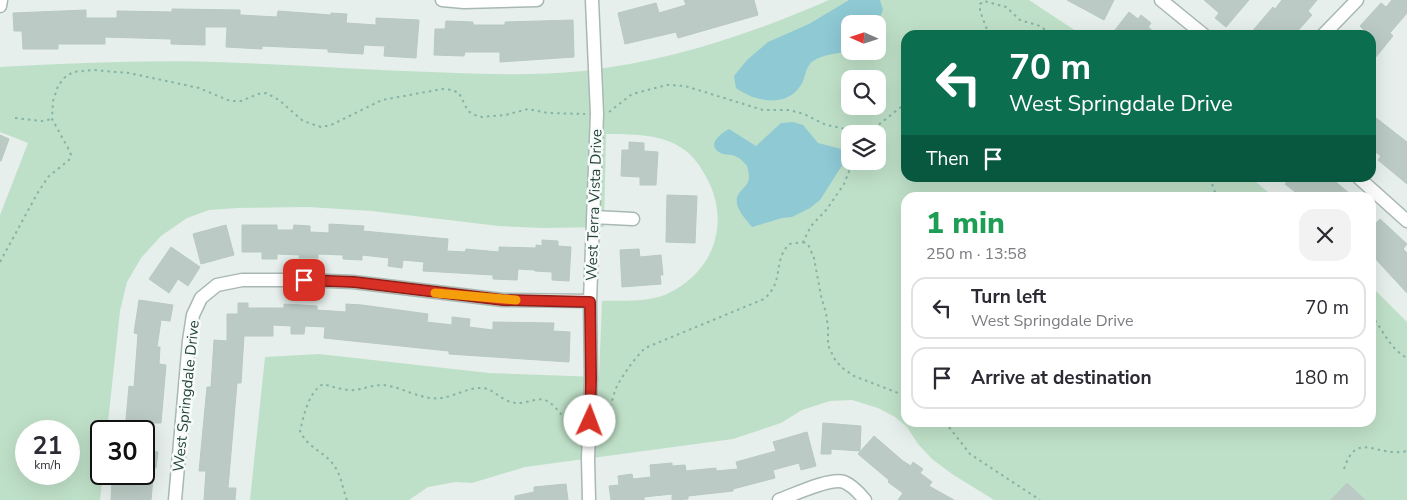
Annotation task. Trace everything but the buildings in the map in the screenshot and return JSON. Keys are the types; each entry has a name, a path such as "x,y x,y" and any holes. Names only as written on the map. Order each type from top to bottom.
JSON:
{"street":[{"path":"0,6 1,0"},
{"path":"442,0 464,2 537,0"},
{"name":"West Terra Vista Drive","path":"589,500 590,302 598,114 592,0"},
{"path":"1161,0 1198,30"},
{"path":"1328,30 1357,0"},
{"path":"1363,182 1374,192"},
{"path":"1376,194 1407,222"},
{"path":"593,217 633,219"},
{"name":"West Springdale Drive","path":"175,500 193,315 201,298 217,286 242,280 354,282 503,300 590,302"},
{"path":"779,500 830,482 843,482 858,492 865,500"}],"path":[{"path":"987,30 980,11 980,4 984,1 1006,7 1020,20 1040,26 1045,30"},
{"path":"0,262 36,194 48,177 69,160 68,148 52,119 53,101 58,86 64,78 73,72 93,70 129,73 200,88 230,101 240,101 266,93 279,100 303,121 321,127 331,125 382,100 442,89 459,93 468,111 482,117 505,115 528,109 567,115 598,114 609,112 632,94 667,85 685,86 764,110 789,110 841,128"},
{"path":"878,125 901,107"},
{"path":"15,118 42,121 52,119"},
{"path":"803,242 811,226 844,184 849,170"},
{"path":"347,500 336,467 325,456 310,446 300,431 310,399 317,387 323,384 346,390 382,385 428,398 443,398 459,392 483,388 507,402 519,404 541,399 547,401 568,419 576,422 590,421 607,413 616,388 635,357 645,348 764,299 772,292 777,283 782,251 788,244 803,242 808,244 814,258 828,327 828,345 834,358 854,376 901,394"},
{"path":"1376,321 1383,329 1392,347 1407,358"},
{"path":"949,427 970,454 1040,500"},
{"path":"1344,469 1352,451 1357,447 1396,453 1407,451"}],"green space":[{"path":"829,0 1029,0 1074,30 901,30 901,182 1256,182 1268,192 901,192 901,422 878,408 852,400 830,401 802,410 781,423 733,439 525,467 472,483 456,482 428,487 409,500 250,500 265,357 319,354 489,373 599,377 602,301 653,298 669,293 685,283 698,271 708,257 714,242 717,226 717,209 713,192 700,167 688,152 664,139 606,134 604,227 543,228 499,226 372,211 308,207 209,210 187,218 161,236 141,258 127,282 120,311 108,420 90,420 90,485 102,485 100,500 0,500 0,215 28,143 0,132 0,67 180,61 469,73 564,73 647,61 739,35"},
{"path":"1376,291 1407,322 1407,500 994,500 932,459 918,444 907,427 1376,427"}],"water":[{"path":"849,0 880,0 883,10 881,15 841,15 841,52 826,55 813,61 808,66 801,85 788,97 779,100 761,99 752,97 736,88 734,76 747,60 768,42 809,24"},
{"path":"793,122 803,125 818,143 841,149 841,167 820,200 810,208 792,217 752,227 742,215 737,201 737,197 747,184 749,175 747,166 737,157 718,151 714,145 715,141 729,129 756,146 781,123"}],"slow traffic":[{"path":"435,293 487,299 516,300"}],"route":[{"path":"304,280 354,282 503,300 590,302 590,421"}]}
